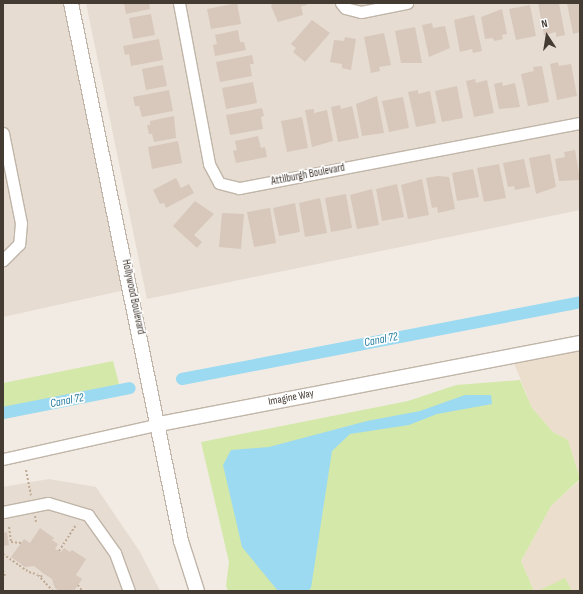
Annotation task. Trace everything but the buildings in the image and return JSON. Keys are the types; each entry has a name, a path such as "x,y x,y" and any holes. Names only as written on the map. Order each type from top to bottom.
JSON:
{"street":[{"name":"Hollywood Boulevard","path":"71,3 159,424 181,541 197,591"},
{"name":"Attilburgh Boulevard","path":"179,3 209,164 219,183 239,188 580,123"},
{"path":"340,3 345,8 361,12 407,3"},
{"path":"3,133 21,223 19,244 3,260"},
{"name":"Imagine Way","path":"3,459 159,424 580,342"},
{"path":"3,512 48,503 88,515 115,553 129,591"}],"path":[{"path":"26,470 32,498"},
{"path":"59,551 75,526"},
{"path":"9,528 9,538 11,542 21,543"},
{"path":"3,554 41,577 53,591"},
{"path":"3,571 5,574 3,579"},
{"path":"41,577 43,573"},
{"path":"78,585 82,591"}],"shaded area":[{"path":"3,3 65,3 125,290 3,317"},
{"path":"86,3 580,3 580,210 147,299"},
{"path":"580,342 580,479 568,440 553,432 532,408 511,356"},
{"path":"49,479 96,487 140,552 160,591 3,591 3,487"},
{"path":"580,480 580,591 534,591 521,561 551,506"}],"green space":[{"path":"113,361 122,395 3,419 3,383"},
{"path":"520,380 532,408 553,432 568,440 580,479 551,506 521,561 534,591 228,591 226,586 229,562 201,442 408,401 456,385"},
{"path":"565,578 572,591 540,590"}],"water":[{"path":"465,395 491,395 492,404 437,414 409,425 350,434 332,451 311,588 308,591 278,591 242,547 223,465 231,450 269,447 367,421 420,411"}],"waterway":[{"name":"Canal 72","path":"182,379 580,302"},
{"name":"Canal 72","path":"3,413 130,388"}]}
